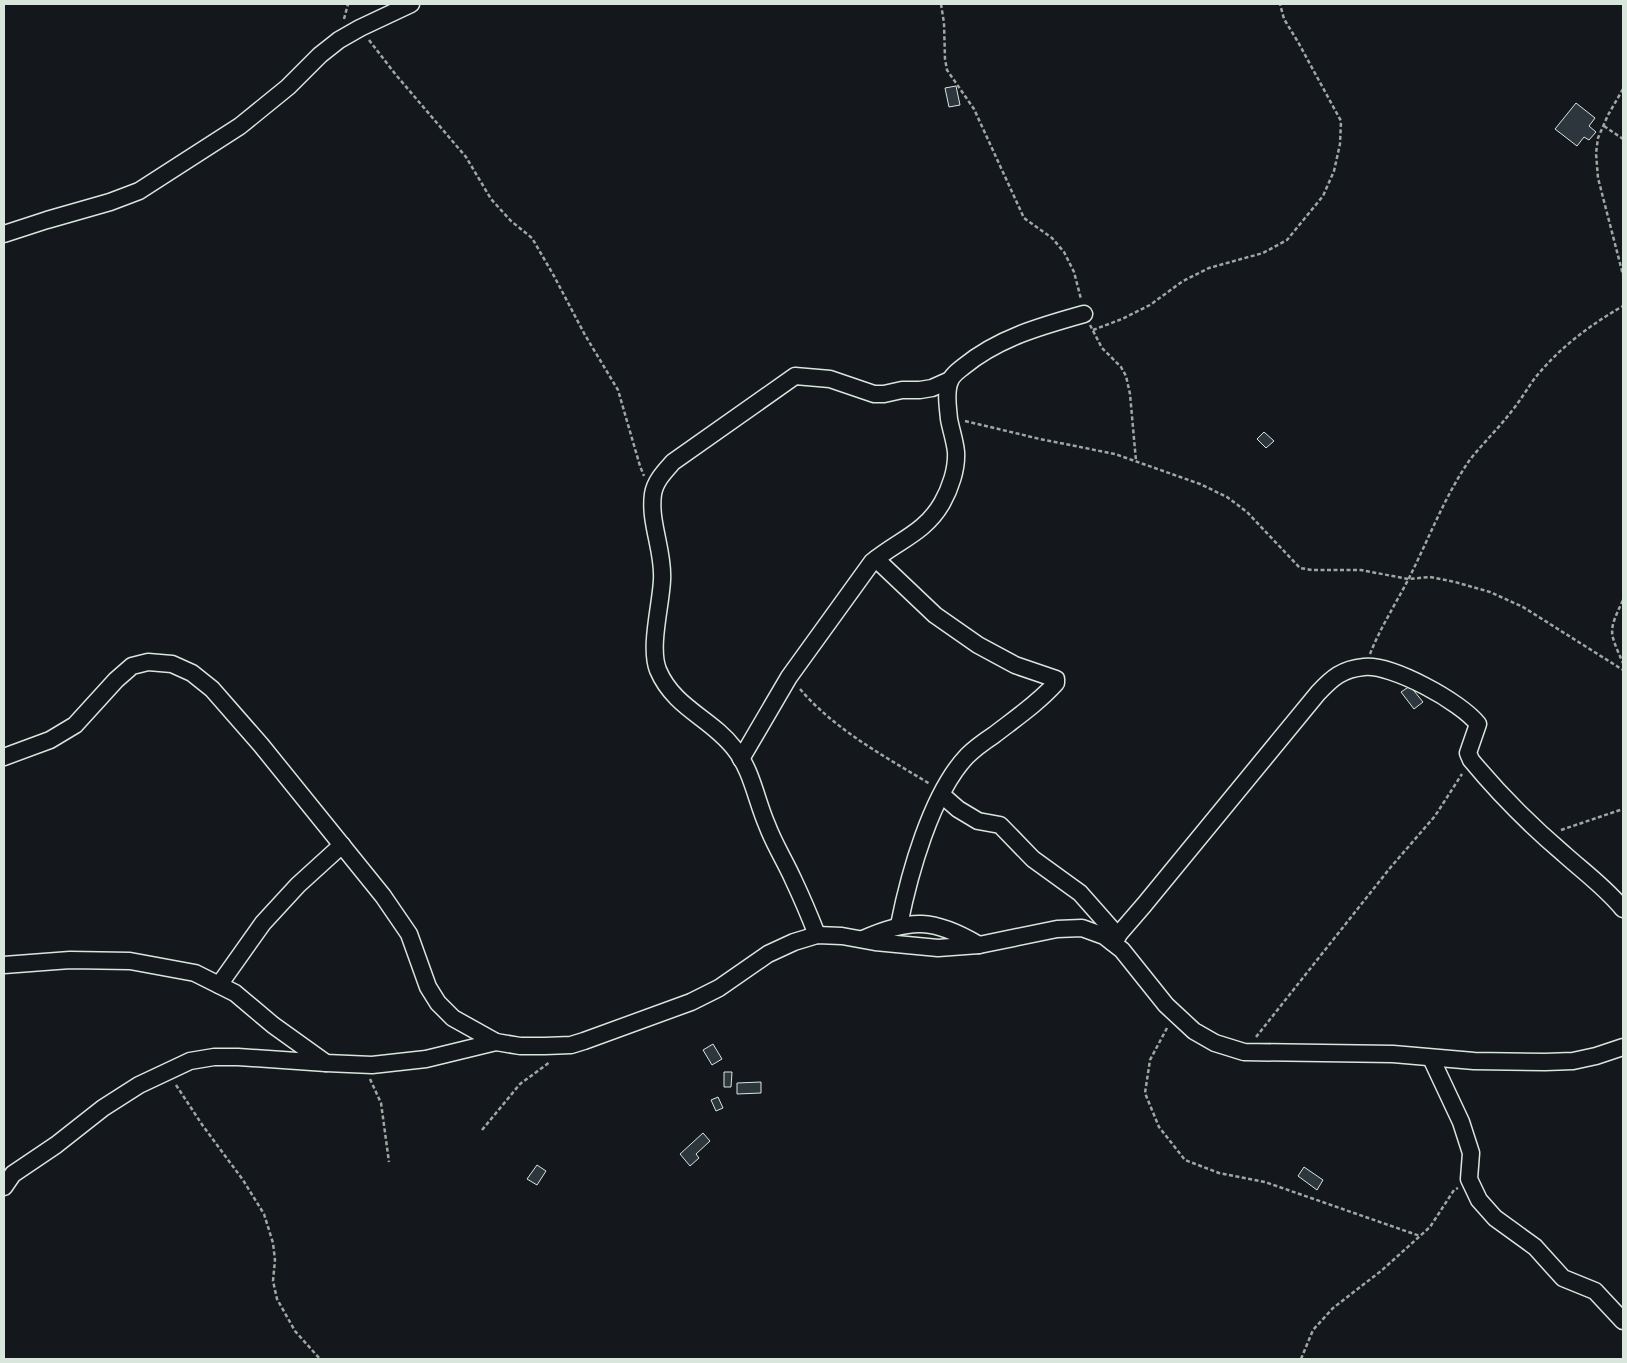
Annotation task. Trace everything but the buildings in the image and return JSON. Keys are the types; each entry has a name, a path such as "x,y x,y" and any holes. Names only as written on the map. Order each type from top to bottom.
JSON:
{"street":[{"path":"4,234 110,202 139,191 240,126 288,87 320,55 340,40 360,28 411,4"},
{"path":"742,759 789,676 850,591 876,559 885,551 921,529 928,523 942,504 952,481 956,454 949,417 947,393 950,380 954,374 988,348 1041,326 1084,314"},
{"path":"818,935 767,826 750,776 742,759 724,736 681,703 667,688 657,669 655,640 662,580 662,563 656,537 653,493 659,477 673,462 795,376 830,380 874,394 932,388 950,380"},
{"path":"876,559 935,615 978,645 1015,665 1056,678 1056,683 1039,702 968,756 951,778 921,841 899,925"},
{"path":"4,757 50,740 75,725 116,680 132,666 148,662 172,664 192,673 212,690 261,745 384,896 409,934 428,987 438,1003 453,1018 496,1042 520,1046 571,1045 690,1002 719,988 768,954 794,942 818,935 842,936 938,948 979,945 1057,929 1082,928 1115,939"},
{"path":"1115,939 1318,693 1332,678 1342,672 1365,666 1400,674 1461,707 1473,717 1478,724 1468,753 1471,760 1506,800 1595,880 1623,909"},
{"path":"942,795 958,809 978,821 1000,826 1033,859 1080,893 1140,975 1175,1013 1194,1030 1215,1043 1244,1052 1393,1054 1474,1061 1555,1062 1573,1061 1623,1047"},
{"path":"219,985 263,923 298,885 342,846"},
{"path":"863,940 899,925 930,923 960,934 979,945"},
{"path":"4,965 70,960 130,961 194,973 235,992 273,1025 326,1063"},
{"path":"4,1186 13,1174 56,1145 104,1108 139,1085 190,1061 214,1057 238,1057 326,1063 404,1062 426,1059 496,1042"},
{"path":"1431,1058 1461,1122 1471,1153 1469,1179 1479,1200 1495,1218 1535,1247 1563,1278 1595,1291 1623,1321"}],"path":[{"path":"941,4 947,70 974,109 1024,218 1052,238 1064,252 1074,272 1084,314 1102,348 1121,367 1126,376 1130,394 1136,461"},
{"path":"1093,330 1122,319 1150,305 1177,285 1209,268 1263,253 1287,240 1323,196 1334,171 1340,144 1341,121 1284,19 1280,4"},
{"path":"360,28 396,75 466,157 491,199 532,238 585,335 618,390 640,466 653,493"},
{"path":"1623,89 1598,138 1596,153 1598,178 1623,275"},
{"path":"1604,126 1623,138"},
{"path":"1365,666 1387,616 1470,461 1551,361 1574,339 1623,306"},
{"path":"949,417 1040,439 1115,454 1200,484 1228,497 1248,512 1300,568 1312,570 1360,570 1408,579 1430,577 1490,592 1523,608 1623,670"},
{"path":"1623,600 1612,622 1612,638 1623,663"},
{"path":"789,676 812,703 870,749 930,785 942,795"},
{"path":"1244,1052 1390,868 1435,816 1471,760"},
{"path":"1544,836 1623,809"},
{"path":"1175,1013 1150,1060 1145,1092 1159,1127 1185,1160 1219,1173 1265,1182 1420,1236"},
{"path":"482,1130 507,1097 520,1084 550,1062"},
{"path":"363,1064 381,1103 389,1162"},
{"path":"167,1071 264,1214 273,1243 273,1281 277,1299 295,1331 320,1359"},
{"path":"1301,1359 1313,1330 1333,1308 1381,1271 1430,1227 1454,1190 1469,1179"}]}
